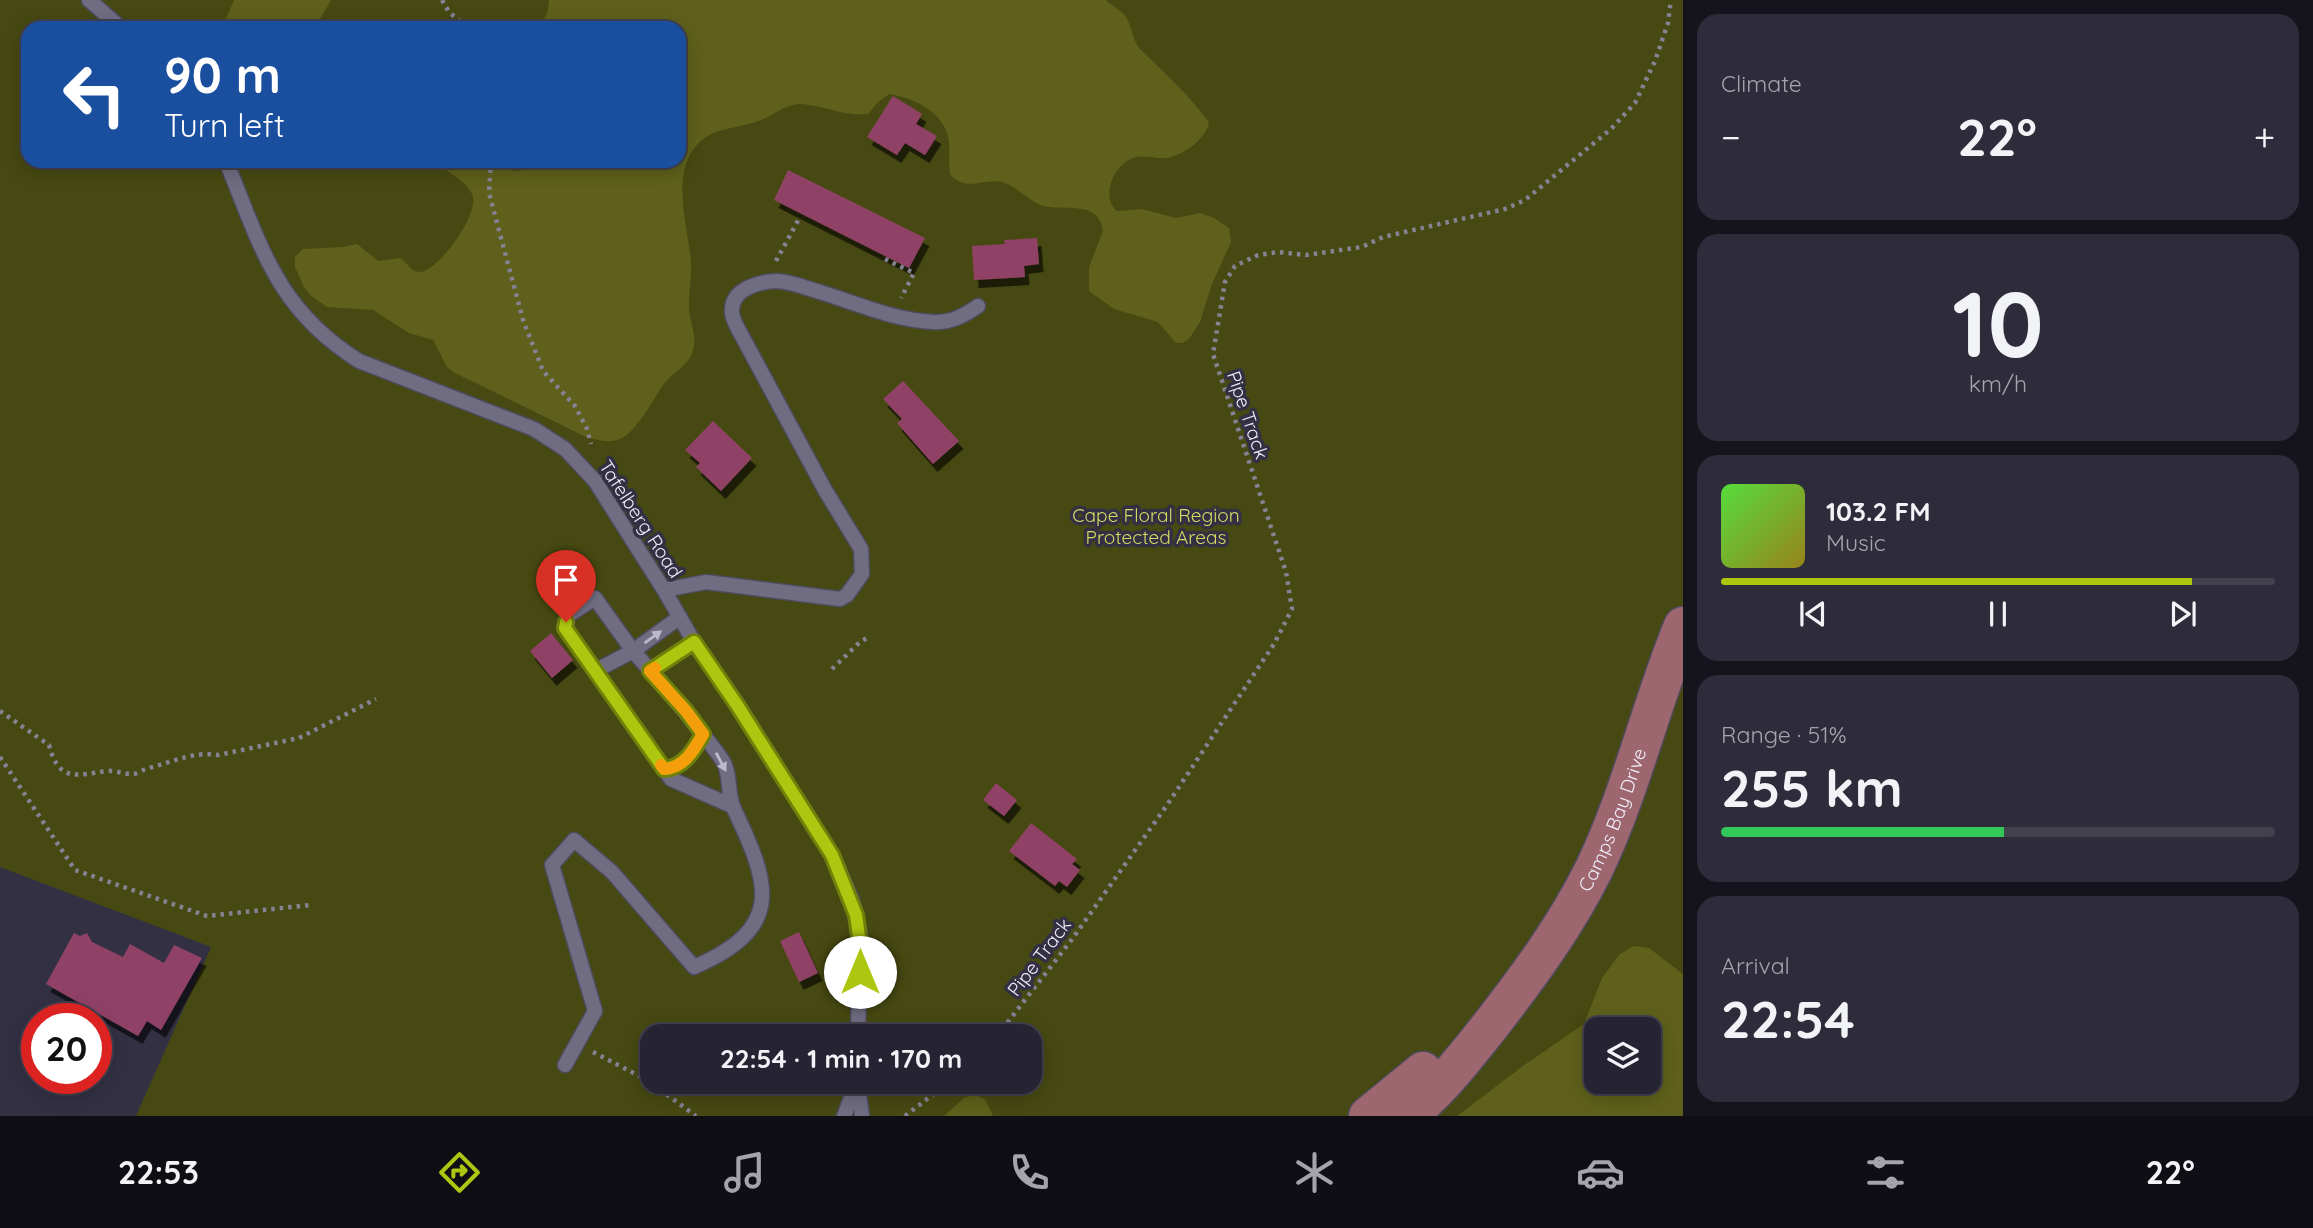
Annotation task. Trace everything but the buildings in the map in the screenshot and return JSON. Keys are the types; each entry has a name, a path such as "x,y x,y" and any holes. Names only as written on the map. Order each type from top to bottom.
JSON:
{"main road":[{"name":"Camps Bay Drive","path":"1407,1116 1418,1108 1462,1060 1555,939 1593,870 1622,800 1668,661 1683,626"},
{"name":"Camps Bay Drive","path":"1368,1116 1511,999"}],"lane":[{"path":"89,0 113,21"},
{"name":"Tafelberg Road","path":"229,168 278,283 313,327 334,346 359,361 534,429 565,449 595,481 694,642 832,855 856,915 861,951 858,1024"},
{"path":"664,590 706,582 840,599 847,595 862,574 861,549 825,490 736,325 732,310 734,300 741,291 763,283 779,281 892,314 935,323 965,315 978,306"},
{"path":"565,1065 595,1010 552,865 574,840 612,872 694,967 737,942 757,917 763,901 764,887 758,862 732,806 725,765 703,734 633,651 595,598 569,615 565,628 671,779 732,806"},
{"path":"595,671 633,651 680,617"},
{"path":"650,671 694,642"},
{"path":"664,769 674,769 692,754 703,734"},
{"path":"844,1116 852,1094"},
{"path":"859,1094 862,1116"}],"path":[{"path":"442,0 449,12 460,21"},
{"name":"Pipe Track","path":"1006,1024 1073,938 1167,805 1274,644 1292,609 1286,572 1213,354 1225,282 1235,266 1258,255 1278,252 1306,255 1362,247 1383,237 1505,209 1525,200 1611,129 1635,103 1655,61 1668,23 1671,0"},
{"path":"491,168 489,193 523,320 543,371 575,405 587,429 592,448"},
{"path":"763,283 800,217"},
{"path":"885,259 914,273 892,314"},
{"path":"832,669 860,642 867,639"},
{"path":"0,711 49,746 53,761 64,773 79,776 111,770 134,774 192,755 218,755 299,738 376,699"},
{"path":"0,757 75,870 207,916 310,905"},
{"path":"577,1043 647,1080 696,1116"},
{"path":"905,1116 933,1094"}],"green space":[{"name":"Cape Floral Region Protected Areas","path":"0,0 1683,0 1683,1116 136,1116 211,947 0,867"}],"shaded area":[{"path":"234,0 331,0 319,21 225,21"},
{"path":"549,0 1106,0 1126,17 1139,47 1209,122 1198,141 1179,154 1166,158 1137,157 1126,162 1115,174 1110,189 1112,205 1117,211 1142,209 1176,218 1200,213 1229,228 1231,242 1212,284 1200,322 1189,339 1176,343 1158,322 1114,309 1089,291 1089,267 1103,231 1095,215 1083,209 1044,206 1002,182 968,184 956,180 950,174 948,136 944,127 933,112 907,99 889,94 868,114 851,114 800,104 790,106 761,120 708,136 692,152 686,166 686,21 543,21"},
{"path":"444,168 686,168 683,198 691,262 689,309 694,337 693,352 688,361 666,382 634,428 615,441 584,436 453,372 447,367 433,340 409,333 373,310 327,307 310,295 295,267 295,257 303,249 357,244 378,261 400,258 418,272 429,269 457,239 465,226 473,202 472,194 465,184"},
{"path":"1633,946 1649,948 1683,974 1683,1116 1457,1116 1584,1024 1584,1094 1661,1094 1661,1017 1587,1017 1602,978 1619,955"},
{"path":"974,1095 985,1099 993,1116 944,1116 964,1098"}],"slow traffic":[{"path":"655,668 650,671 703,734 692,754 674,769 664,769 661,765"}],"route":[{"path":"566,622 565,628 664,769 674,769 692,754 703,734 650,671 694,642 832,855 856,915 860,935 860,972"}]}
